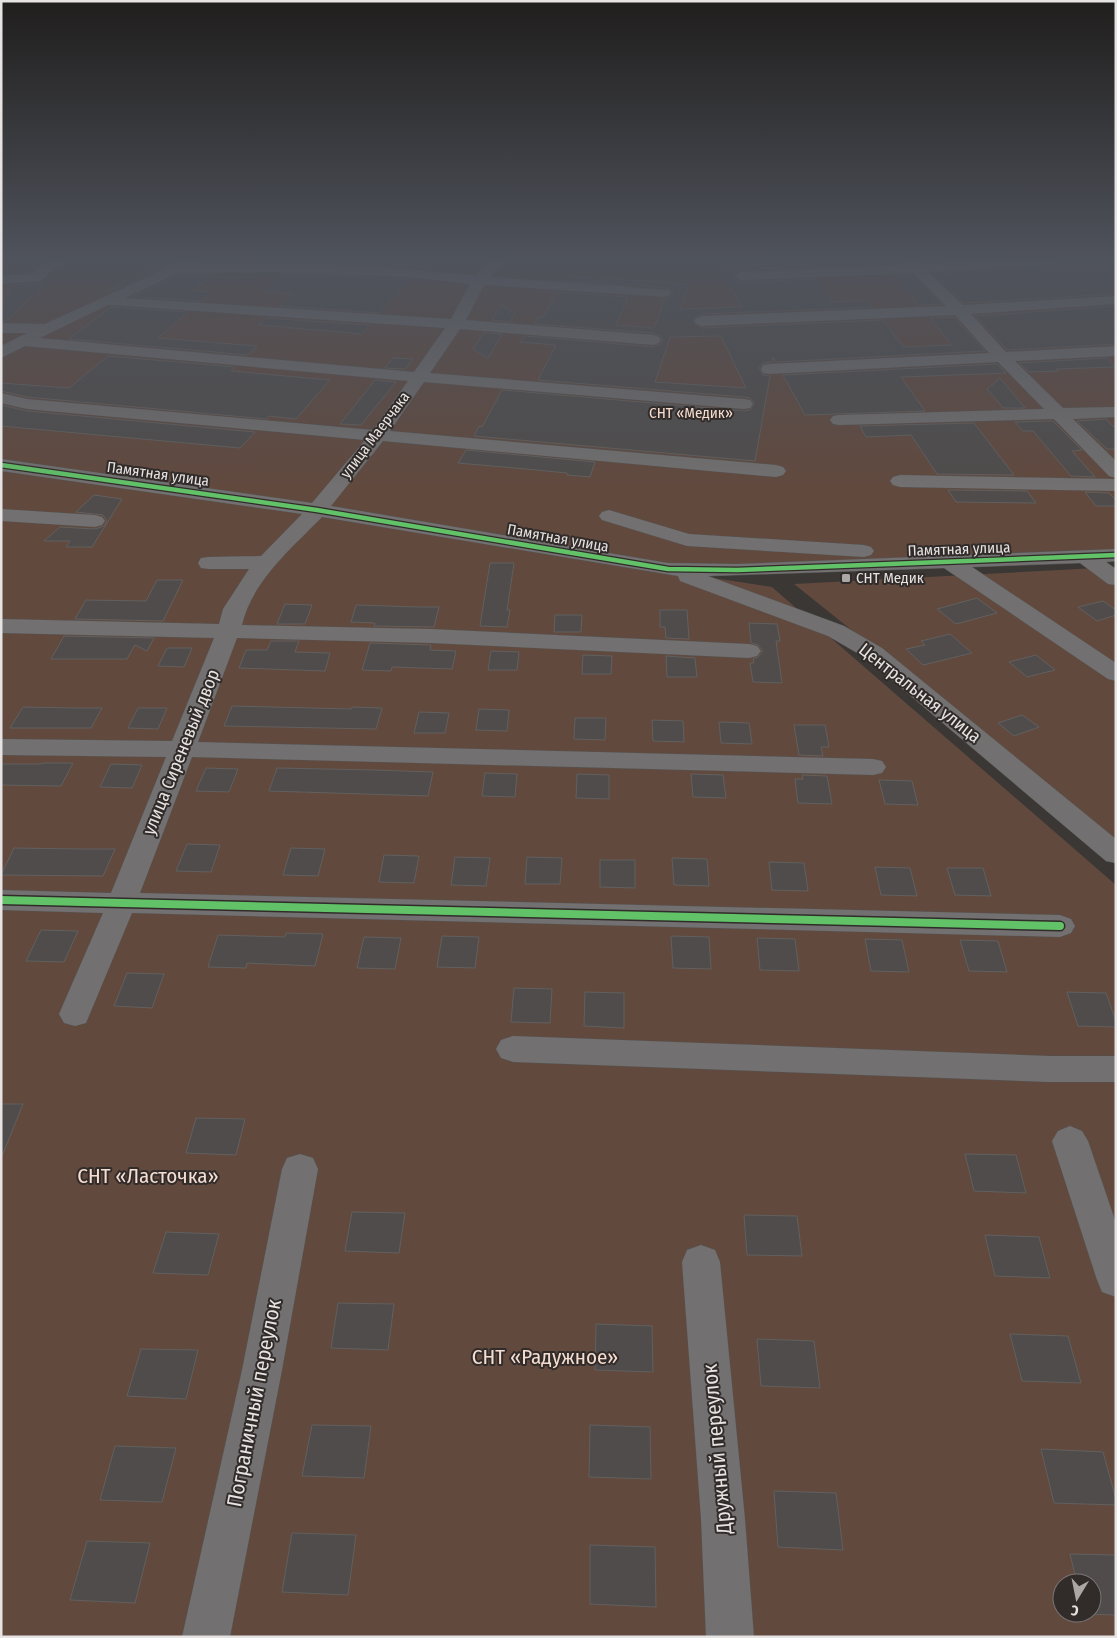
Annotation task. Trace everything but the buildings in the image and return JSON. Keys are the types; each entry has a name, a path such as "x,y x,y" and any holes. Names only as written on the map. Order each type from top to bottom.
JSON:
{"street":[{"path":"1,353 32,335"},
{"name":"улица Маерчака","path":"316,510 378,436 448,335"},
{"path":"597,335 653,340"},
{"path":"982,335 1116,472"},
{"path":"21,342 744,404"},
{"path":"769,369 1116,351"},
{"path":"1,398 26,404 776,471"},
{"path":"839,420 1116,412"},
{"name":"Памятная улица","path":"3,466 316,510 668,569 737,570 1116,555"},
{"path":"900,480 1116,485"},
{"name":"улица Сиреневый двор","path":"75,1014 122,902 229,630 234,609 259,570 316,510"},
{"path":"1,515 95,521"},
{"path":"609,516 687,540 863,550 872,565"},
{"path":"1084,556 1116,579"},
{"path":"209,563 266,562"},
{"path":"949,562 1116,674"},
{"name":"Центральная улица","path":"668,569 836,630 874,653 1116,854"},
{"path":"1,626 229,630 441,637 749,651"},
{"path":"1,747 181,749 873,767"},
{"path":"1,900 1060,926"},
{"path":"513,1049 1049,1069 1116,1069"},
{"path":"1070,1141 1116,1280"},
{"name":"Пограничный переулок","path":"206,1637 262,1370 300,1169"},
{"name":"Дружный переулок","path":"701,1262 723,1519 730,1637"}],"green space":[{"name":"СНТ «Медик»","path":"1,335 1116,335 1116,555 668,569 1,463"},
{"path":"1,471 29,472 772,587 1116,885 1116,1637 1,1637"},
{"path":"1116,567 1116,842 794,584"}],"cycle path":[{"path":"1,465 317,510 668,569 737,570 1116,555"},
{"path":"1,900 1060,926"}],"place":[{"name":"СНТ Медик","path":"846,578"}],"park label":[{"name":"СНТ «Ласточка»","path":"148,1176"},
{"name":"СНТ «Радужное»","path":"545,1357"}]}
